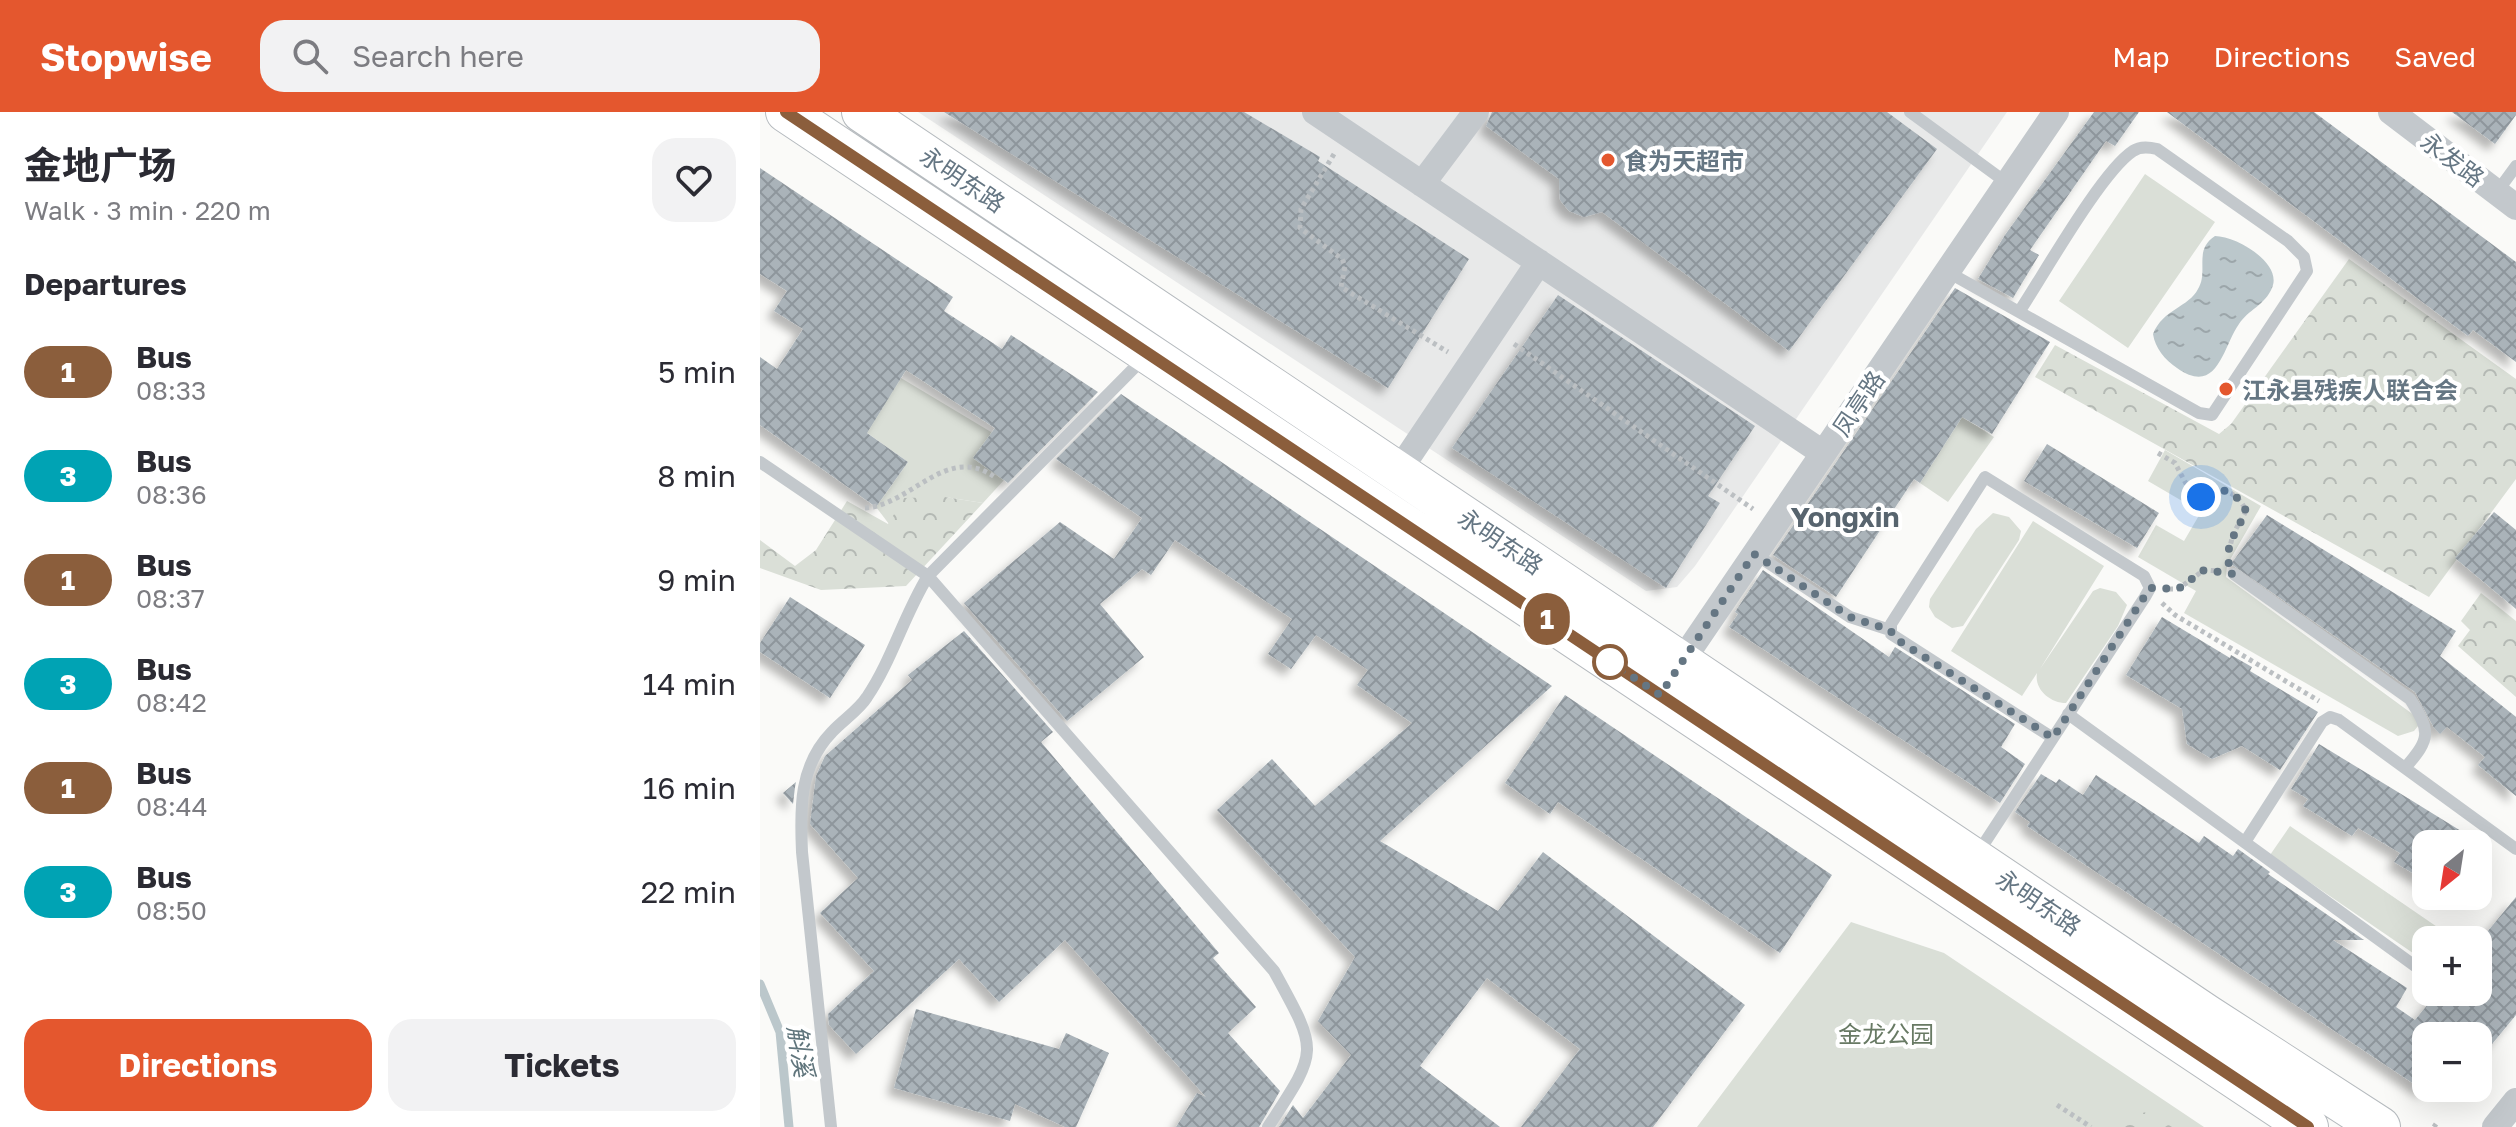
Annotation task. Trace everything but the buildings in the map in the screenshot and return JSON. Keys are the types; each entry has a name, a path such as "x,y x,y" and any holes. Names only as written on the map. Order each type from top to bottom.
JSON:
{"main road":[{"name":"永明东路","path":"786,112 2308,1127"},
{"name":"永明东路","path":"862,112 2380,1127"}],"street":[{"path":"1315,112 1823,453"},
{"path":"1422,184 1476,112"},
{"name":"凤亭路","path":"1660,695 2056,112"},
{"name":"永发路","path":"2391,112 2506,199"},
{"path":"1398,472 1539,262"},
{"path":"2495,1127 2516,1101"}],"lane":[{"path":"1910,112 2007,183"},
{"path":"1947,272 2199,413 2212,415 2307,271 2304,257 2288,241 2157,149 2146,147 2134,150 2110,174 2019,312"},
{"path":"2506,199 2516,166"},
{"path":"831,1127 800,809 806,771 829,735 867,699 911,604 928,576 1148,354"},
{"path":"760,462 829,512 928,576 1274,971 1306,1029 1308,1062 1268,1127"},
{"path":"1890,630 1985,477 2144,576 2150,588 1974,858"},
{"path":"1754,554 1850,617 1890,630 1896,639 2053,738"},
{"path":"2234,574 2410,699 2427,726 2427,735 2405,768"},
{"path":"2068,714 2412,964"},
{"path":"2245,842 2322,722 2330,717 2346,725 2516,849"}],"path":[{"path":"1347,133 1306,197 1301,209 1300,228 1342,259 1345,266 1341,287 1469,366"},
{"path":"1493,330 1775,524"},
{"path":"2158,453 2175,463 2191,493 2201,497 2219,489 2231,492 2242,501 2246,511 2229,547 2229,568 2234,574"},
{"path":"829,512 888,504 904,490 960,467 980,466 1013,491"},
{"path":"2150,588 2178,589 2204,570 2234,574"},
{"path":"2150,588 2175,615 2340,713 2346,725"},
{"path":"2057,1105 2091,1127"}],"shaded area":[{"path":"918,112 2007,112 1695,566 1677,587 1646,591"}],"green space":[{"path":"2145,174 2215,222 2128,348 2059,301"},
{"path":"2349,259 2516,379 2516,479 2429,597 2035,377 2055,345 2219,434 2231,424"},
{"path":"901,378 1016,447 1015,468 983,503 945,497 889,524 876,507 908,462 835,410 880,411"},
{"path":"1962,417 1994,437 1948,502 1920,483"},
{"path":"2165,450 2261,506 2227,565 2226,577 2422,721 2414,731 2398,736 2184,613 2196,591 2138,557 2156,525 2184,541 2201,512 2148,481"},
{"path":"945,497 983,503 906,586 821,590 760,568 760,540 795,566 816,550 847,501 888,524 904,498"},
{"path":"1993,513 2009,517 2021,531 2019,540 1963,626 1952,628 1935,617 1929,607 1930,599 1976,529"},
{"path":"2033,521 2104,566 2040,669 2093,591 2100,588 2116,592 2127,605 2118,626 2066,703 2054,701 2044,694 2038,684 2037,673 2022,696 1951,651"},
{"path":"2481,593 2516,621 2516,697 2458,646 2470,630 2461,621"},
{"path":"2290,826 2436,926 2412,926 2412,952 2270,855"},
{"name":"金龙公园","path":"1851,922 1944,953 2204,1127 1697,1127"},
{"path":"2147,1112 2172,1127 2120,1127 2135,1114"}],"water":[{"path":"2215,236 2234,241 2256,253 2271,269 2274,279 2265,299 2239,324 2217,365 2210,373 2191,375 2165,357 2153,334 2163,319 2189,300 2198,289 2203,254 2208,242"}],"waterway":[{"name":"斛溪","path":"760,984 780,1032 789,1127"}],"bus line":[{"name":"1","path":"786,112 2308,1127"}],"place":[{"name":"食为天超市","path":"1608,160"},
{"name":"江永县残疾人联合会","path":"2226,389"}],"district":[{"name":"Yongxin","path":"1845,516"}],"route":[{"path":"1610,662 1660,695 1754,554 1850,617 1872,627 1890,630 1896,639 2053,738 2150,588 2178,589 2204,570 2234,574 2229,568 2229,547 2246,511 2242,501 2231,492 2219,489 2210,490 2201,497"}]}
